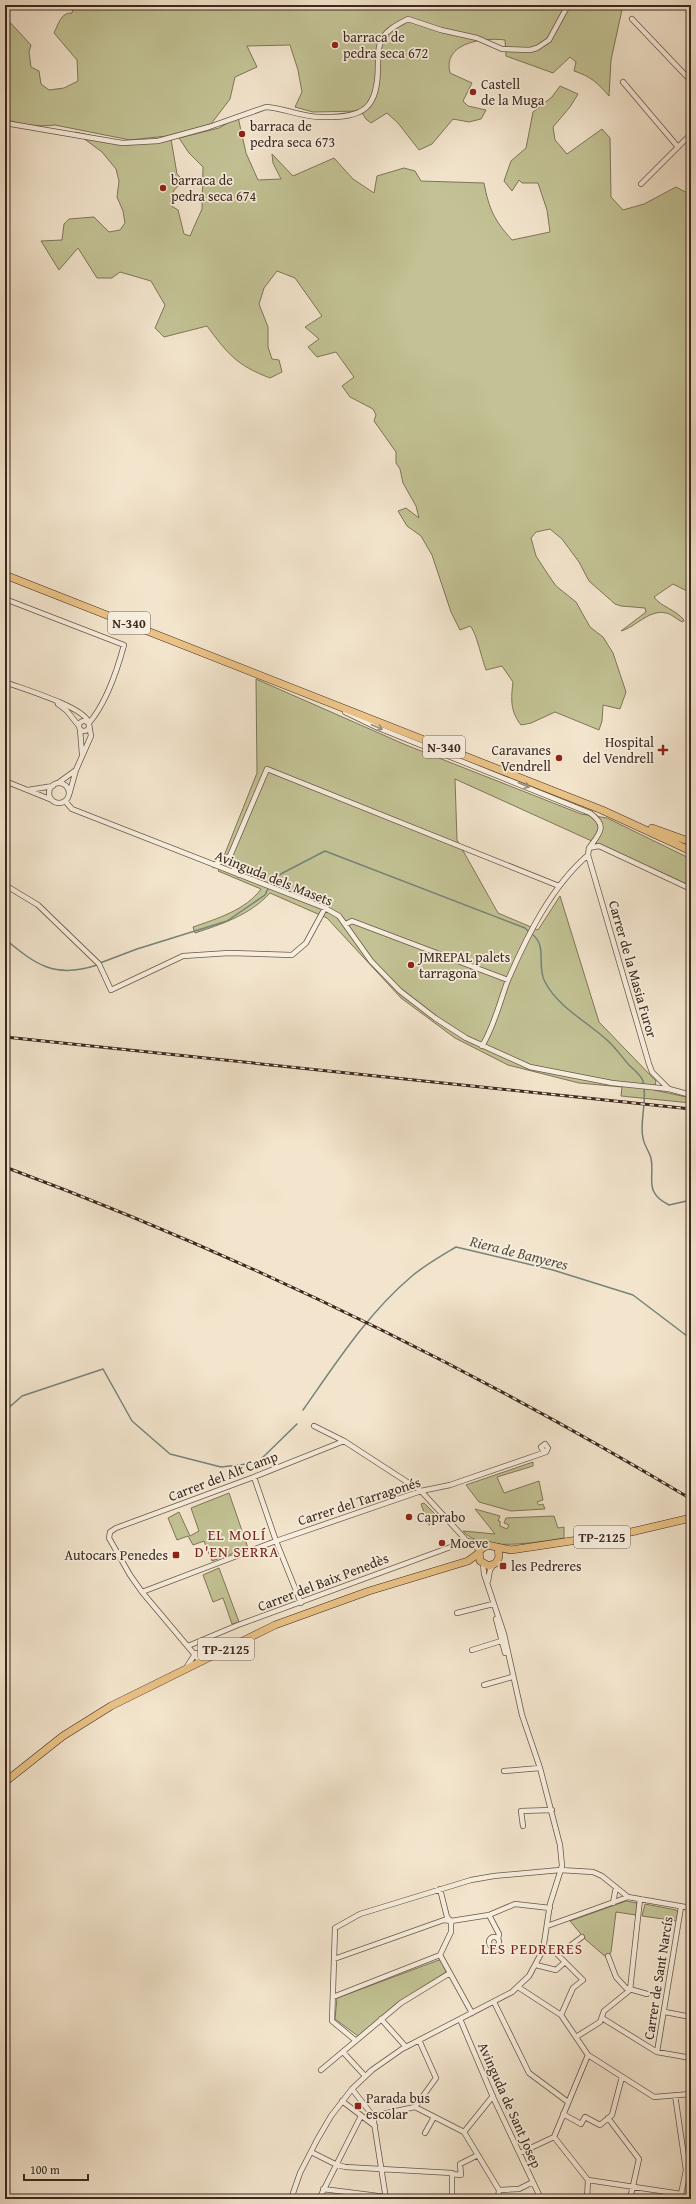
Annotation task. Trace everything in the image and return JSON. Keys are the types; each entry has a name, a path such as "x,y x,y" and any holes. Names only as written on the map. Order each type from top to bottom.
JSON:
{"main road":[{"name":"N-340","path":"5,575 602,810 691,851"},
{"path":"634,824 648,826 691,842"},
{"name":"TP-2125","path":"5,1782 63,1736 111,1706 200,1661 282,1623 369,1591 468,1560 487,1545 511,1550 631,1532 691,1518"},
{"path":"497,1562 498,1548"},
{"name":"TP-2125","path":"468,1560 489,1566 497,1562 511,1550"},
{"path":"479,1552 482,1563"}],"street":[{"path":"5,122 122,142 141,143 179,136 266,107 281,108 318,117 354,114 371,103 375,96 378,76 378,53 382,38 389,30 408,19 442,30 471,36 502,49 530,50 537,48 549,40 568,5"},
{"path":"632,19 691,81"},
{"path":"623,82 678,147"},
{"path":"641,184 691,134"},
{"path":"5,599 124,645 119,664 110,685 97,714 89,723 87,730 80,727 67,711 55,701"},
{"path":"252,671 266,680 335,708 376,727 590,813 597,818 601,827 599,834 589,848"},
{"path":"5,682 79,710 89,723 91,736 76,770 69,795 65,801 59,803 5,781"},
{"path":"82,756 80,727 82,721 89,723"},
{"path":"28,790 55,784 76,770"},
{"path":"214,865 230,856 267,770 559,886"},
{"path":"55,784 66,786 69,795"},
{"path":"54,801 50,793 55,784"},
{"name":"Avinguda dels Masets","path":"65,801 72,809 325,908 339,916 371,961 400,992 434,1018 482,1046 530,1067 564,1075 612,1083 669,1089 691,1095"},
{"path":"589,848 599,846 691,889"},
{"name":"Carrer de la Masia Furor","path":"589,848 588,855 649,1064 652,1072 669,1089"},
{"path":"482,1046 508,980 528,936 559,886 576,865 588,855"},
{"path":"230,856 232,865 239,875"},
{"path":"222,861 225,870 232,865"},
{"path":"5,885 38,905 99,964 111,990 183,956 229,953 292,955 306,943 325,908"},
{"path":"346,924 352,921 508,980"},
{"path":"314,1426 344,1441 421,1491 467,1541 474,1544 487,1545"},
{"name":"Carrer del Alt Camp","path":"142,1592 130,1575 109,1538 110,1532 116,1528 254,1477 344,1441"},
{"name":"Carrer del Tarragonés","path":"142,1592 276,1541 421,1491 450,1485 541,1453"},
{"path":"254,1477 276,1541 301,1603"},
{"name":"Carrer del Baix Penedès","path":"188,1646 238,1625 467,1541"},
{"path":"474,1544 479,1552"},
{"path":"488,1585 490,1570 497,1562"},
{"path":"482,1563 504,1634 512,1677"},
{"path":"142,1592 200,1661"},
{"path":"457,1613 494,1604"},
{"path":"291,2199 300,2173 324,2128 342,2101 365,2076 406,2047 494,2002 518,1987 536,1965 543,1950 550,1908 562,1860 552,1810 540,1768 522,1716 501,1641 494,1604"},
{"path":"472,1650 501,1641"},
{"path":"194,1653 209,1657"},
{"path":"184,1669 194,1653"},
{"path":"484,1685 512,1677"},
{"path":"504,1772 540,1768"},
{"path":"523,1826 521,1811 552,1810"},
{"path":"355,2040 332,2021 334,1959 336,1928 338,1925 360,1914 440,1889 487,1877 560,1870 593,1872 602,1876 628,1897 691,1908"},
{"path":"613,1903 616,1887"},
{"path":"333,1997 440,1955 451,1932 451,1921 447,1917 440,1889"},
{"path":"547,1926 628,1897"},
{"path":"576,2037 600,2022 604,2011 630,1990 640,1899"},
{"path":"334,1959 444,1920 451,1921 489,1915 515,1904 550,1908"},
{"name":"Carrer de Sant Narcís","path":"658,2052 681,1907"},
{"path":"489,1915 498,1937"},
{"path":"561,2015 573,1988 583,1980 558,1955 582,1936"},
{"path":"440,1955 472,2013"},
{"path":"608,1956 616,1977 626,1988 646,1994"},
{"path":"536,1965 556,1970 565,1962"},
{"path":"322,2070 355,2040 401,2003 450,1972"},
{"path":"518,1987 561,2015 588,2055 654,2097 691,2094"},
{"path":"494,2002 529,2073 568,2102"},
{"path":"665,2012 691,2017"},
{"path":"602,2018 658,2052 691,2058"},
{"path":"381,2019 406,2047"},
{"name":"Avinguda de Sant Josep","path":"460,2019 493,2096 541,2199"},
{"path":"415,2107 436,2078 419,2040"},
{"path":"343,2052 365,2076"},
{"path":"520,2153 554,2137 562,2114 588,2055"},
{"path":"562,2114 581,2124 585,2117 600,2125 612,2115 622,2077"},
{"path":"323,2189 386,2198 383,2170 373,2116 352,2089"},
{"path":"675,2095 686,2170"},
{"path":"464,2132 493,2096"},
{"path":"342,2101 375,2126"},
{"path":"373,2116 415,2107 464,2132 499,2190 498,2199"},
{"path":"319,2199 335,2164 361,2116"},
{"path":"424,2133 434,2117"},
{"path":"608,2118 639,2159 630,2199"},
{"path":"554,2137 588,2180 586,2199"},
{"path":"311,2152 335,2164 383,2170 461,2175 460,2164 478,2155"},
{"path":"588,2180 632,2185 680,2196 686,2170 691,2162"},
{"path":"452,2174 452,2199"},
{"path":"499,2190 519,2189 533,2182"}],"green space":[{"path":"74,5 623,5 611,60 609,96 593,80 574,71 576,62 570,57 553,73 506,56 505,40 496,39 476,41 466,44 452,55 449,63 450,73 472,83 463,101 468,106 486,110 481,119 469,122 453,119 432,144 419,150 398,123 387,113 371,123 366,119 361,111 313,112 295,107 302,92 298,70 290,45 247,46 257,67 235,77 230,99 211,124 167,136 130,140 55,125 30,125 5,119 5,17 31,45 29,52 31,67 39,71 41,84 49,90 64,88 78,81 77,60 54,33 63,17 68,13 72,13"},
{"path":"560,86 578,94 570,107 553,127 555,140 567,154 602,129 610,138 611,197 623,210 644,204 676,187 691,195 691,593 673,584 654,597 660,603 680,616 684,620 683,622 668,614 660,612 648,616 621,631 646,612 645,608 615,604 589,581 579,562 562,539 550,529 536,532 531,538 536,556 556,586 576,602 590,627 603,637 613,653 626,692 620,709 603,705 602,721 599,730 555,712 531,723 521,725 517,720 512,705 513,682 502,666 486,670 477,639 472,629 470,626 460,630 451,612 432,555 421,536 407,526 398,511 406,508 419,518 416,506 403,483 400,469 396,463 396,452 374,421 376,415 373,409 350,397 342,386 354,377 336,352 317,357 308,347 319,339 305,327 322,316 295,278 277,271 264,288 259,304 268,327 268,347 272,359 279,360 282,372 270,378 249,368 234,358 207,326 164,337 155,328 165,305 151,281 120,272 112,278 97,278 78,248 59,270 41,241 62,240 64,224 69,219 94,217 109,232 120,230 125,223 123,211 117,197 119,181 116,169 102,152 75,132 131,144 171,139 177,174 184,181 174,190 170,205 178,210 184,234 190,236 202,209 203,167 189,153 179,138 219,128 238,117 246,153 258,180 281,179 273,163 272,154 293,176 334,158 353,179 374,193 377,176 404,168 415,171 421,181 484,183 493,214 512,240 550,232 547,210 538,183 522,183 519,180 512,191 504,181 511,161 526,148 533,112 552,97"},
{"path":"256,679 406,745 581,814 607,818 691,859 691,886 455,779 457,840 498,913 538,930 560,896 599,1022 656,1081 654,1090 691,1098 691,1103 621,1096 622,1087 579,1083 508,1065 455,1038 401,998 327,918 270,893 262,901 245,913 195,933 193,927 221,917 239,908 247,903 261,889 218,871 257,773"},
{"path":"533,1462 533,1466 497,1477 504,1493 539,1481 543,1500 537,1502 539,1505 543,1504 545,1509 511,1511 479,1502 466,1485"},
{"path":"229,1493 248,1548 212,1561 204,1541 193,1545 188,1536 177,1540 168,1518 179,1512 190,1536 199,1531 191,1508"},
{"path":"424,1503 441,1520 429,1525 421,1504"},
{"path":"475,1509 500,1516 498,1521 500,1521 500,1526 507,1529 509,1525 504,1523 506,1518 554,1516 558,1528 564,1527 564,1538 540,1542 511,1544 483,1542 472,1538 463,1531 495,1534"},
{"path":"219,1568 239,1622 232,1624 223,1598 213,1602 203,1575"},
{"path":"626,1901 637,1903 636,1915 616,1912 611,1952 607,1958 585,1939 570,1921"},
{"path":"645,1904 676,1910 678,1912 677,1921 642,1916"},
{"path":"439,1960 442,1961 446,1972 397,2003 358,2036 335,2019 337,1998"}],"waterway":[{"path":"100,963 137,949 227,921 265,895 273,878 325,851 525,928 529,932"},
{"path":"532,934 540,944 541,969 545,982 557,999 610,1043 639,1074 643,1081 645,1096 642,1132 644,1143 651,1158 653,1190 661,1200 669,1205 691,1200"},
{"path":"5,939 27,956 47,967 58,970 69,970 82,969 97,965"},
{"name":"Riera de Banyeres","path":"303,1410 353,1339 396,1290 417,1272 456,1247 553,1270 633,1295 691,1339"},
{"name":"Riera de Banyeres","path":"5,1411 22,1396 103,1369 132,1421 170,1454 221,1467 257,1463 297,1424"}],"railway":[{"path":"5,1037 691,1109"},
{"path":"5,1167 94,1201 182,1238 356,1317 525,1404 691,1499"}],"place":[{"name":"barraca de pedra seca 672","path":"335,45"},
{"name":"Castell de la Muga","path":"473,92"},
{"name":"barraca de pedra seca 673","path":"242,134"},
{"name":"barraca de pedra seca 674","path":"163,188"},
{"name":"Hospital del Vendrell","path":"663,750"},
{"name":"Caravanes Vendrell","path":"559,758"},
{"name":"JMREPAL palets tarragona","path":"411,965"},
{"name":"Caprabo","path":"409,1517"},
{"name":"Moeve","path":"442,1543"},
{"name":"Autocars Penedes","path":"176,1555"},
{"name":"les Pedreres","path":"503,1566"},
{"name":"Parada bus escolar","path":"358,2106"}],"district":[{"name":"EL MOLÍ D'EN SERRA","path":"237,1544"},
{"name":"LES PEDRERES","path":"532,1949"}]}
